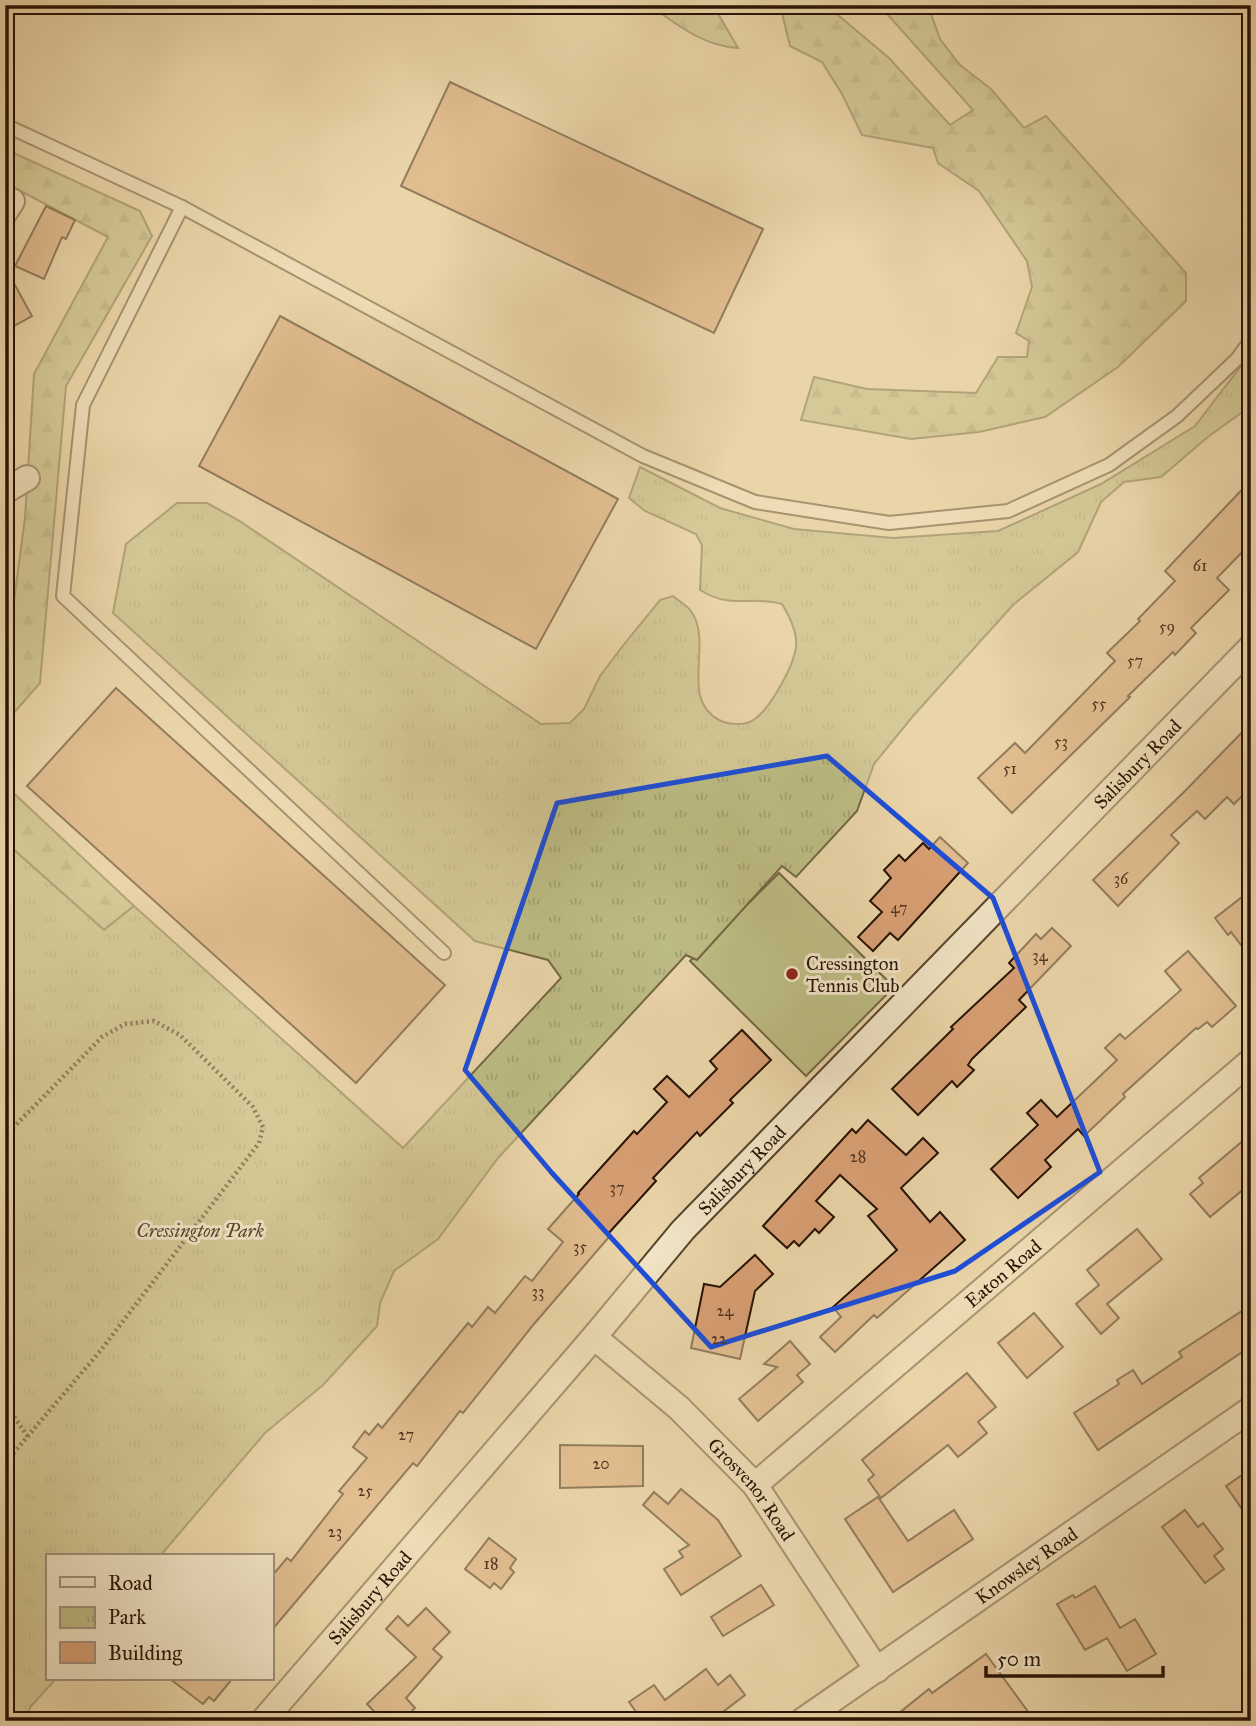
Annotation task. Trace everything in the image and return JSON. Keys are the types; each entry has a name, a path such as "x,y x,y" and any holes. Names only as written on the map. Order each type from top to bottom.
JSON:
{"street":[{"path":"5,491 27,478"},
{"name":"Salisbury Road","path":"263,1721 683,1230 1251,647"},
{"name":"Eaton Road","path":"755,1485 1251,1061"},
{"name":"Grosvenor Road","path":"594,1337 679,1408 755,1485 877,1670"},
{"name":"Knowsley Road","path":"802,1721 1251,1409"}],"lane":[{"path":"5,125 182,207 643,456 755,502 889,523 1008,511 1109,465 1177,416 1237,359 1251,340"},
{"path":"182,207 83,405 63,596 444,953"}],"path":[{"path":"5,1136 102,1037 125,1024 154,1021 180,1035 253,1107 263,1127 259,1143 101,1350 5,1464"},
{"path":"5,1403 28,1437"}],"highlighted area":[{"path":"827,756 993,898 1100,1172 955,1271 711,1347 552,1173 465,1070 557,803"}],"green space":[{"path":"649,5 713,5 738,48 702,39"},
{"path":"776,5 826,5 889,58 950,125 973,110 879,5 924,5 930,11 940,39 960,65 991,89 1024,128 1046,116 1186,273 1186,301 1118,367 1045,417 979,432 911,439 801,420 814,377 867,389 976,393 998,357 1027,357 1029,341 1016,333 1032,287 1027,261 979,191 938,163 933,148 862,135 842,94 822,62 790,46 782,13"},
{"path":"5,149 140,211 152,236 66,386 40,683 5,723 5,669 25,518 34,374 108,237 5,183"},
{"name":"Cressington Park","path":"1251,353 1251,406 1209,436 1161,477 1124,482 1101,502 1078,552 1013,605 913,716 874,764 857,811 796,877 782,866 697,960 686,955 498,1158 438,1239 394,1271 380,1303 377,1326 323,1385 265,1433 162,1554 46,1554 46,1680 55,1680 31,1706 23,1721 5,1721 5,842 104,930 134,906 403,1148 561,978 548,960 475,941 113,613 126,544 177,503 207,503 238,520 541,724 570,723 584,709 600,676 625,643 660,600 673,596 690,610 697,623 698,684 707,710 723,722 742,724 755,719 761,713 783,682 796,648 793,625 782,604 731,601 700,590 702,545 696,534 645,511 629,498 640,467 720,508 794,529 893,538 998,531 1101,484 1195,426"},
{"path":"5,785 134,906 104,930 10,846 5,847"},
{"name":"Cressington Tennis Club","path":"779,873 894,987 806,1076 690,961"}],"building":[{"path":"450,82 763,229 714,333 401,186"},
{"path":"46,206 75,220 66,239 62,237 44,279 15,266"},
{"path":"5,267 32,316 14,326 5,309"},
{"path":"280,316 618,499 536,649 199,466"},
{"path":"1251,480 1251,543 1217,578 1229,590 1191,628 1196,633 1175,655 1173,652 1012,813 978,778 1015,743 1025,753 1115,661 1107,653 1175,581 1165,571"},
{"path":"116,688 445,985 356,1083 27,786"},
{"path":"1251,723 1251,787 1234,804 1227,797 1205,819 1197,811 1171,835 1179,843 1118,906 1093,880"},
{"path":"940,837 968,863 898,940 890,933 873,951 858,937 882,912 870,901 891,878 884,870 899,855 905,861 923,843 929,849"},
{"path":"1251,890 1251,958 1231,932 1228,935 1215,918"},
{"path":"1052,928 1071,946 1019,1000 1026,1007 972,1059 968,1065 974,1070 957,1087 952,1081 918,1115 892,1089 953,1029 951,1027 1014,968 1009,963 1036,934 1041,939"},
{"path":"1188,951 1236,1006 1212,1027 1207,1022 1196,1028 1123,1094 1125,1097 1084,1136 1078,1129 1045,1160 1051,1167 1018,1198 991,1169 1038,1125 1027,1113 1041,1100 1057,1117 1117,1060 1105,1048 1120,1034 1125,1039 1181,990 1165,971"},
{"path":"742,1030 771,1060 730,1100 733,1103 700,1136 697,1132 653,1178 656,1181 607,1235 609,1237 534,1324 463,1413 460,1411 417,1466 413,1463 273,1629 273,1575 287,1558 291,1561 343,1494 339,1491 367,1458 353,1447 365,1431 369,1435 378,1424 382,1428 468,1323 472,1327 488,1307 495,1313 525,1276 532,1281 563,1242 548,1229 634,1131 637,1134 667,1102 654,1089 667,1076 689,1097 717,1069 710,1061"},
{"path":"868,1120 906,1155 923,1138 938,1153 901,1188 930,1222 940,1212 965,1240 877,1318 874,1315 835,1352 820,1337 841,1317 833,1307 897,1250 868,1216 877,1209 840,1175 816,1201 834,1217 819,1233 815,1229 799,1246 794,1241 787,1248 763,1226 852,1129 856,1133"},
{"path":"1251,1134 1251,1183 1210,1217 1190,1194 1203,1183 1199,1178"},
{"path":"1137,1229 1162,1259 1107,1304 1119,1318 1101,1334 1076,1304 1099,1285 1087,1270"},
{"path":"755,1255 773,1274 755,1291 740,1359 691,1348 704,1284 720,1287"},
{"path":"1251,1305 1251,1346 1098,1450 1074,1413 1119,1384 1117,1380 1133,1370 1142,1384 1182,1357 1179,1352"},
{"path":"1034,1313 1063,1347 1027,1378 998,1343"},
{"path":"790,1341 810,1364 797,1375 803,1382 758,1421 739,1399 777,1367 764,1364"},
{"path":"967,1373 996,1407 978,1422 987,1433 958,1457 948,1445 881,1498 868,1480 874,1475 862,1460"},
{"path":"560,1445 643,1446 643,1486 560,1488"},
{"path":"1251,1469 1251,1522 1226,1486"},
{"path":"681,1489 718,1520 741,1556 681,1595 664,1569 683,1557 679,1551 689,1545 643,1505 654,1492 668,1504"},
{"path":"878,1497 908,1541 954,1510 973,1539 893,1592 845,1519"},
{"path":"1185,1510 1198,1527 1203,1523 1223,1549 1214,1556 1224,1569 1205,1583 1162,1527"},
{"path":"489,1538 516,1559 510,1568 514,1572 501,1589 494,1583 490,1588 465,1569"},
{"path":"761,1585 774,1605 723,1636 711,1617"},
{"path":"1095,1586 1120,1628 1135,1619 1156,1654 1127,1671 1107,1638 1085,1650 1057,1604 1073,1595 1075,1598"},
{"path":"426,1608 450,1632 433,1649 442,1657 406,1698 415,1708 402,1721 383,1721 367,1704 416,1657 386,1629 398,1616 408,1626"},
{"path":"986,1654 1029,1713 1018,1721 971,1721 964,1712 952,1721 889,1721 929,1689 932,1693"},
{"path":"706,1669 718,1685 730,1675 745,1695 711,1721 638,1721 641,1719 629,1702 654,1685 665,1700"},
{"path":"171,1680 231,1680 214,1701 209,1697 203,1704"}],"place":[{"name":"Cressington Tennis Club","path":"792,974"}]}
